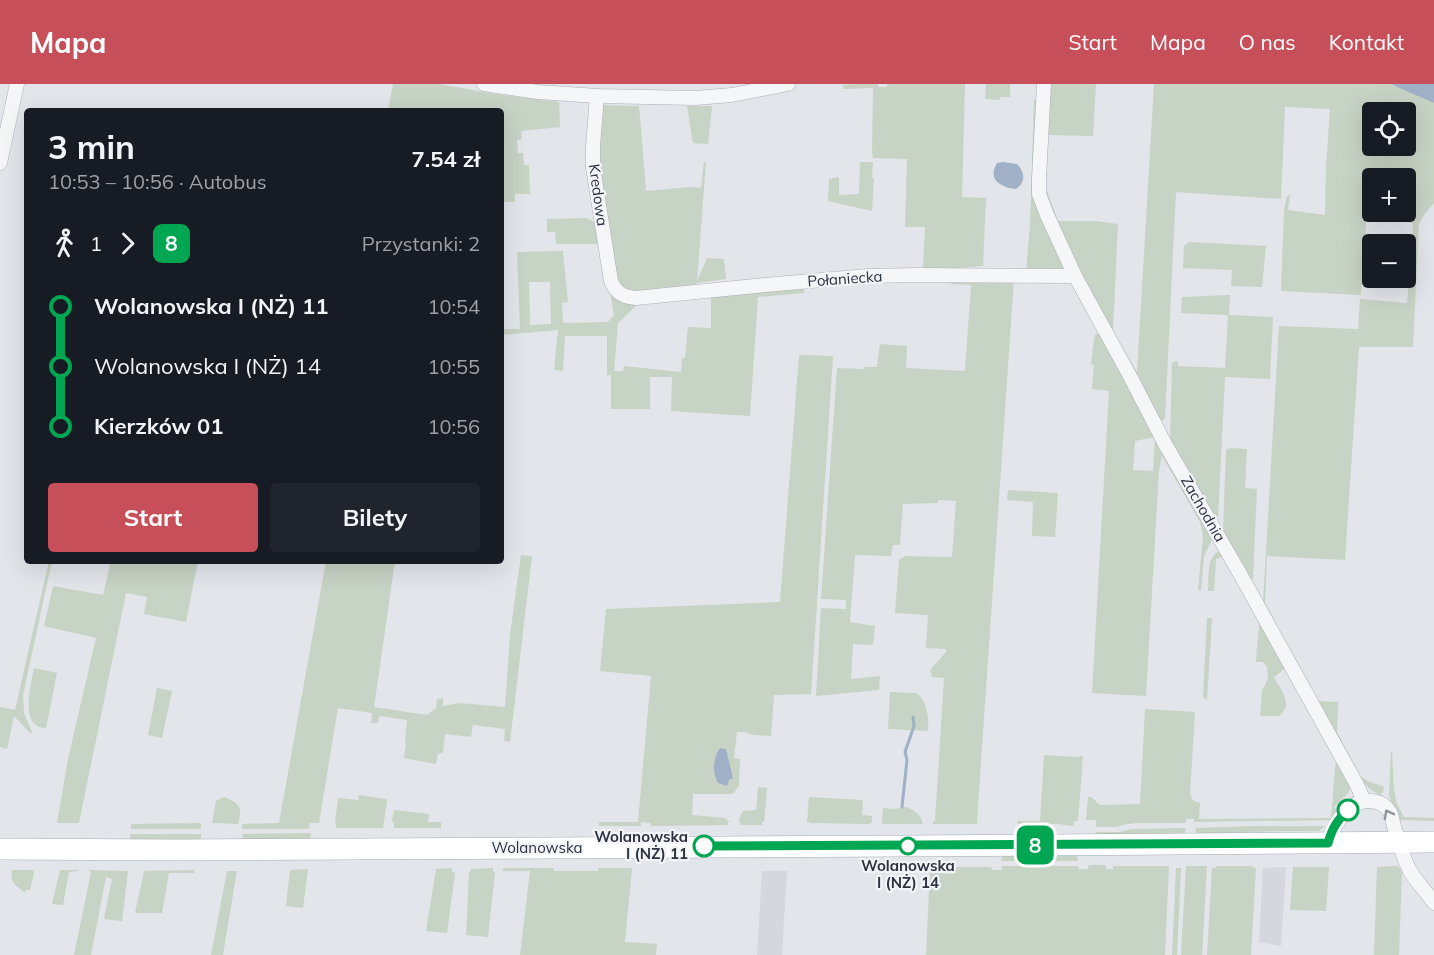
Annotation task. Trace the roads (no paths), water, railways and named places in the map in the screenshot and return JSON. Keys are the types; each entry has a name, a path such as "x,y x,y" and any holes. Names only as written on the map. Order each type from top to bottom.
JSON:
{"main road":[{"name":"Wolanowska","path":"0,849 1434,842"}],"street":[{"path":"0,163 17,84"},
{"path":"484,84 538,92 676,98 714,97 788,84"},
{"name":"Zachodnia","path":"1044,84 1039,194 1047,215 1075,276 1364,801"},
{"name":"Kredowa","path":"597,96 593,167 611,280 618,292"},
{"name":"Połaniecka","path":"618,292 629,298 636,298 868,276 1075,276"},
{"path":"1328,843 1338,819 1353,806 1364,801 1378,802 1390,813 1411,873 1434,903"}],"water":[{"path":"1392,84 1434,84 1434,103 1395,86"},
{"path":"997,163 1017,164 1022,170 1023,180 1016,189 997,182 995,178 994,169"},
{"path":"720,748 726,749 733,778 729,780 727,786 718,783 714,770"}],"waterway":[{"path":"902,807 907,760 905,752 914,726 913,717"}],"place":[{"name":"Wolanowska I (NŻ) 11","path":"704,846"},
{"name":"Wolanowska I (NŻ) 14","path":"908,846"}]}
